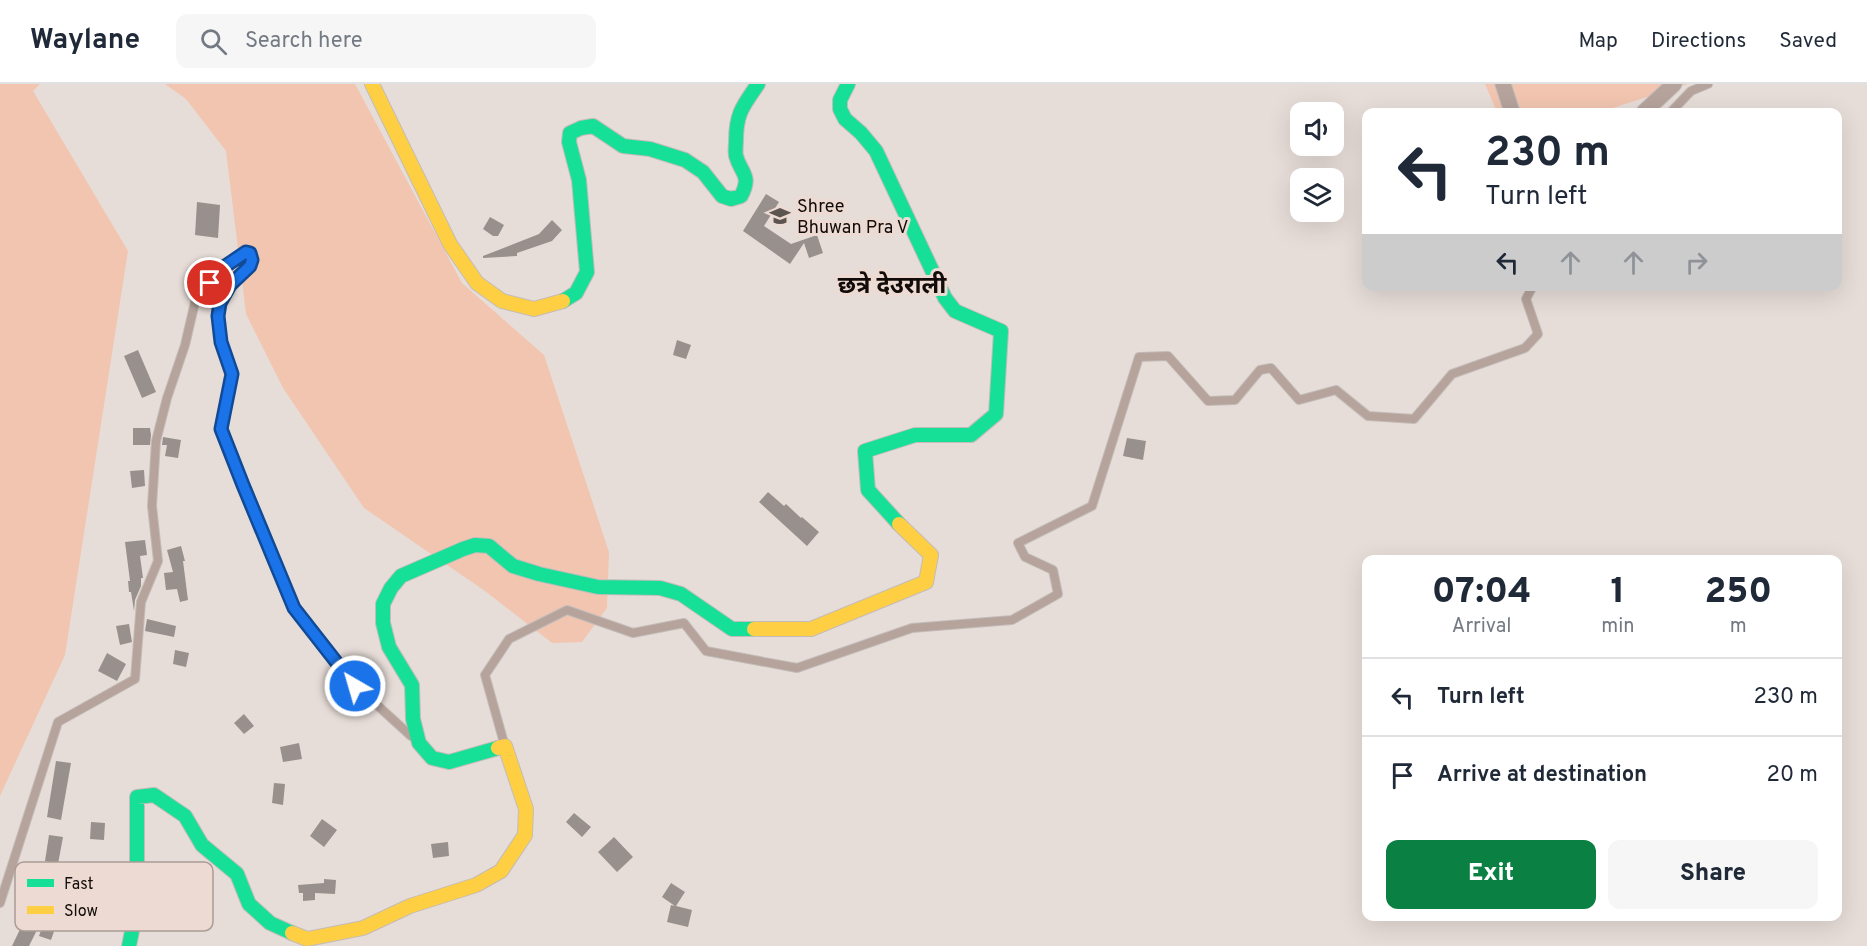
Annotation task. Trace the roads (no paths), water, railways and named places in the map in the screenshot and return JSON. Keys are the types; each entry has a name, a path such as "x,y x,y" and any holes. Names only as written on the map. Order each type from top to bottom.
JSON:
{"street":[{"path":"372,84 450,244 477,283 502,301 534,309 561,302 576,293 586,273 579,180 568,142 570,133 593,126 622,146 650,149 684,160 703,172 722,196 731,199 741,196 746,186 744,170 736,155 739,113 758,84"},
{"path":"137,862 137,797 154,795 185,816 202,845 237,874 249,904 270,923 307,939 363,928 410,906 476,885 501,871 525,835 526,809 505,746 449,762 432,758 419,743 413,719 412,685 389,647 383,623 383,604 391,588 401,576 475,545 489,546 513,566 540,574 598,587 660,588 681,594 732,629 811,629 926,582 931,555 889,515 868,490 865,451 915,435 971,435 996,414 1001,331 955,311 945,298 876,151 845,118 840,109 840,100 848,84"},
{"path":"1503,84 1511,108"},
{"path":"1648,108 1674,84"},
{"path":"129,946 132,931"}],"lane":[{"path":"1675,108 1691,91 1708,84"},
{"path":"0,903 58,722 135,679 141,602 158,561 152,506 156,441 167,398 185,345 196,298 224,267 246,252 250,253 252,260 250,266 230,285 220,303 218,316 221,342 232,374 221,429 294,608 355,686 419,743"},
{"path":"505,746 485,675 509,639 567,610 633,633 684,623 706,651 797,668 912,628 1012,621 1058,594 1053,570 1025,557 1018,543 1092,506 1139,357 1168,356 1208,401 1235,400 1260,369 1271,368 1299,400 1335,390 1368,416 1414,419 1452,374 1525,348 1538,334 1526,298 1530,291"}],"place":[{"name":"Shree Bhuwan Pra V","path":"780,216"}],"district":[{"name":"छत्रे देउराली","path":"892,285"}]}
